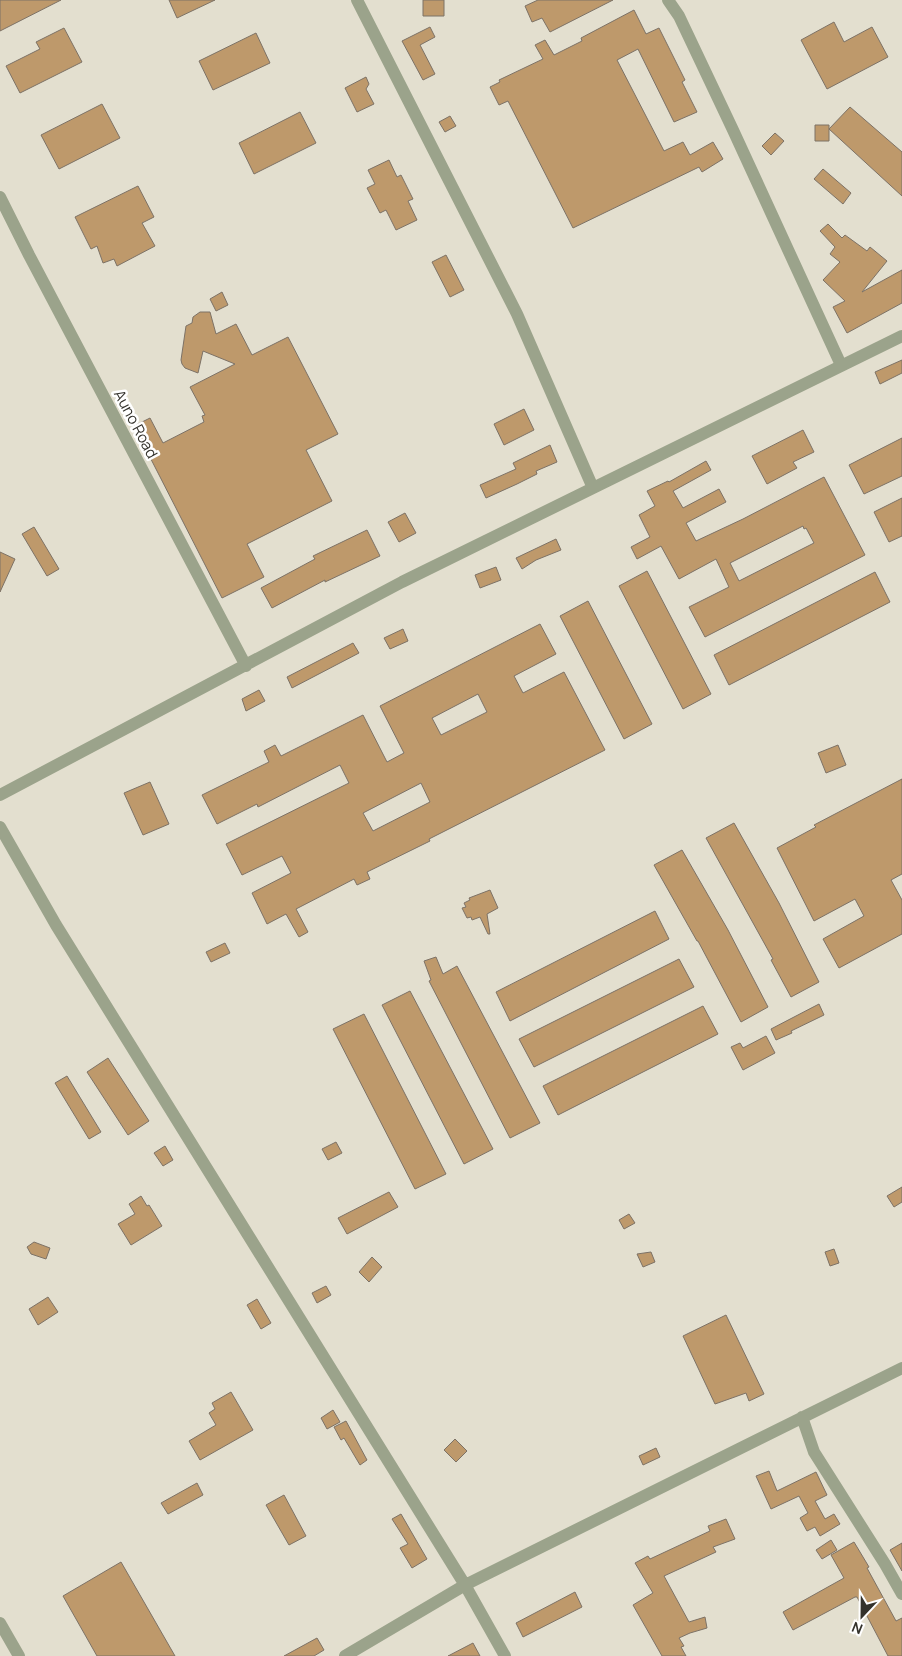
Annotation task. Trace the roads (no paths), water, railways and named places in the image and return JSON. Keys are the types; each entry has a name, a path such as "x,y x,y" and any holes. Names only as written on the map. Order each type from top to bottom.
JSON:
{"street":[{"path":"357,0 516,314 593,488"},
{"path":"668,0 679,16 729,121 841,365"},
{"name":"Auno Road","path":"0,197 33,264 246,666"},
{"path":"0,795 402,582 902,336"},
{"path":"0,827 56,925 465,1585 505,1656"},
{"path":"345,1656 465,1585 902,1368"},
{"path":"802,1417 814,1452 886,1564 902,1594"},
{"path":"0,1623 19,1656"}]}
